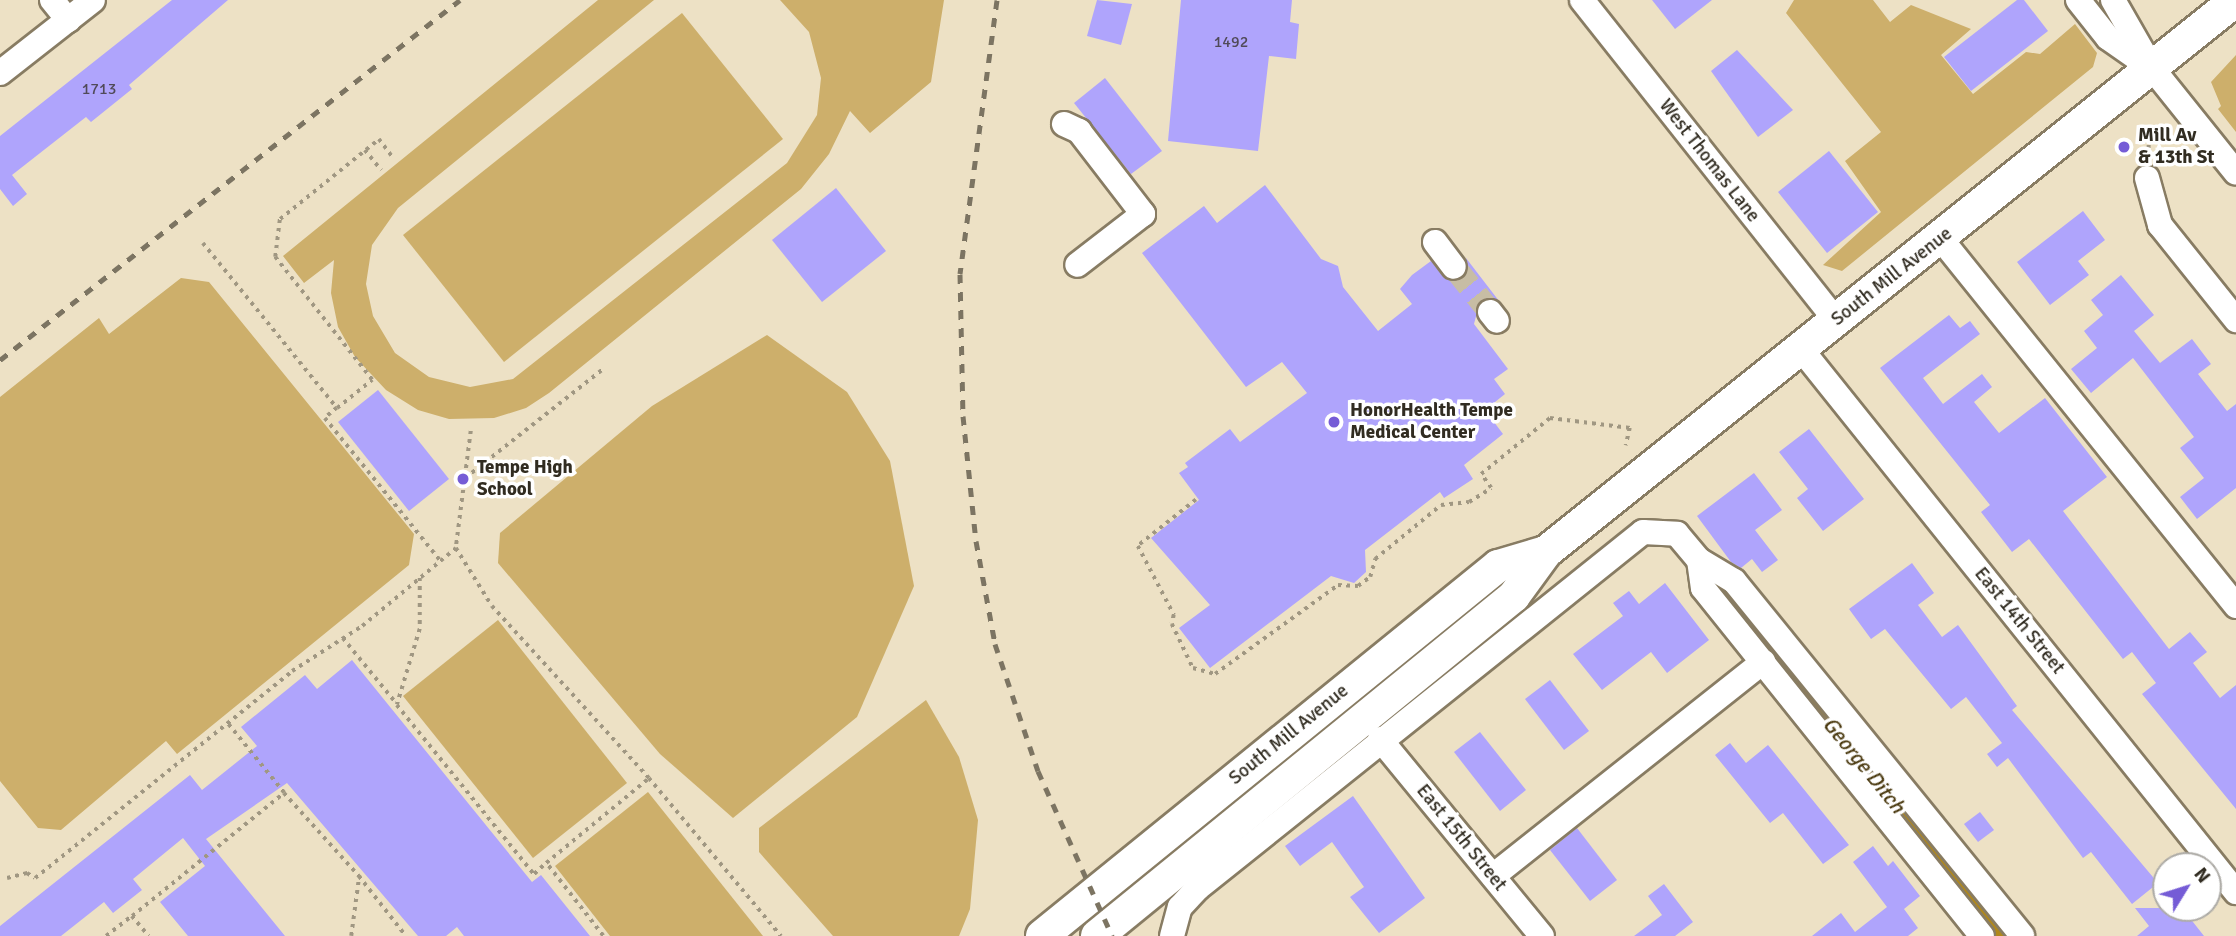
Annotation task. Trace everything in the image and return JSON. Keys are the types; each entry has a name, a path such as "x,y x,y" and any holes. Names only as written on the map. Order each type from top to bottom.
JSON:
{"main road":[{"name":"South Mill Avenue","path":"1097,936 1514,596 1546,552 1941,239 2236,0"},
{"name":"South Mill Avenue","path":"1042,936 1498,566 1546,552"}],"street":[{"path":"52,0 68,20"},
{"path":"0,73 93,0"},
{"name":"West Thomas Lane","path":"1582,0 1836,321"},
{"path":"2078,0 2108,38 2152,68"},
{"path":"2113,0 2152,68 2236,173"},
{"path":"1064,124 1079,131 1143,214 1077,265"},
{"path":"2147,177 2160,225 2231,303"},
{"path":"1941,239 2236,606"},
{"path":"1435,242 1454,267"},
{"name":"East 14th Street","path":"1801,349 2236,892"},
{"path":"1171,932 1180,907 1198,888 1380,739 1643,532 1677,534 1699,561 1734,581 2022,936"},
{"path":"1699,561 1703,588 1982,936"},
{"path":"1493,876 1763,662"},
{"name":"East 15th Street","path":"1380,739 1542,936"}],"path":[{"path":"2147,177 2149,124"},
{"path":"394,159 379,139 280,219 275,257 372,380 325,418 441,561"},
{"path":"365,150 381,170"},
{"path":"204,243 337,408"},
{"path":"465,478 603,369"},
{"path":"1196,500 1138,546 1174,615 1172,624 1194,668 1215,674 1338,585 1364,581 1375,558 1441,505 1469,502 1491,488 1481,474 1550,418 1630,428 1626,446"},
{"path":"471,431 456,548 492,606 649,778 781,936"},
{"path":"7,878 27,873 35,878 292,671 343,638 456,548"},
{"path":"397,705 420,629 420,579"},
{"path":"343,638 534,874 649,778"},
{"path":"228,724 407,936"},
{"path":"106,936 284,793"},
{"path":"546,863 603,936"},
{"path":"351,936 359,876"},
{"path":"132,916 149,936"}],"shaded area":[{"path":"598,0 654,0 398,208 372,245 366,284 373,316 395,353 429,377 470,387 513,379 787,163 817,115 821,78 809,32 780,0 944,0 931,82 870,133 850,111 829,154 801,189 549,393 526,408 494,418 449,419 418,410 386,390 355,357 338,327 331,293 334,260 304,283 283,256"},
{"path":"1794,0 1873,0 1890,22 1911,5 1971,29 1941,55 1973,94 2026,52 2040,54 2075,24 2097,53 2093,67 1842,271 1823,265 1881,212 1845,161 1881,132 1786,13"},
{"path":"682,13 783,139 504,362 403,235"},
{"path":"2236,55 2236,132 2218,109 2221,106 2211,82"},
{"path":"181,278 209,282 414,534 409,565 177,754 166,741 61,830 38,828 0,781 0,397 99,318 109,334"},
{"path":"767,335 847,392 890,461 914,586 857,717 733,818 660,754 498,563 500,533 652,406"},
{"path":"498,620 627,783 533,858 403,696"},
{"path":"926,700 959,757 978,820 970,909 959,936 833,936 759,852 759,828"},
{"path":"648,792 763,936 610,936 555,866"}],"building":[{"path":"172,0 228,0 129,85 132,89 91,122 86,117 12,175 27,194 13,206 0,189 0,136"},
{"path":"1097,0 1132,4 1121,45 1087,36"},
{"path":"1181,0 1292,0 1290,22 1299,24 1296,59 1269,56 1258,151 1168,141"},
{"path":"1652,0 1712,0 1675,29"},
{"path":"2017,0 2024,0 2048,31 1971,91 1944,57"},
{"path":"1737,50 1793,110 1758,137 1711,71"},
{"path":"1105,78 1162,151 1131,174 1074,103"},
{"path":"1829,151 1878,212 1827,253 1778,192"},
{"path":"1265,185 1321,259 1338,266 1343,287 1378,331 1412,304 1400,289 1412,275 1431,261 1443,276 1457,282 1468,272 1466,258 1499,301 1480,301 1474,324 1508,369 1494,379 1505,394 1485,410 1503,434 1464,465 1473,479 1444,498 1440,492 1365,550 1366,572 1354,583 1331,576 1210,668 1179,628 1210,605 1151,538 1199,500 1179,473 1188,467 1185,463 1230,429 1240,442 1307,393 1282,362 1246,387 1142,253 1204,206 1217,223"},
{"path":"836,188 886,251 822,302 772,240"},
{"path":"2083,211 2105,240 2078,261 2089,275 2050,305 2017,262"},
{"path":"2121,275 2154,315 2134,331 2160,363 2192,339 2211,364 2198,374 2227,411 2236,404 2236,488 2197,519 2180,497 2204,478 2180,448 2194,437 2133,358 2091,393 2071,369 2097,348 2084,331 2103,315 2091,300"},
{"path":"1949,315 1960,328 1970,321 1980,334 1923,378 1943,404 1982,374 1992,387 1974,402 1999,433 2045,398 2107,477 2063,511 2169,649 2190,632 2207,652 2193,663 2220,698 2236,685 2236,809 2142,694 2156,683 2132,652 2123,659 2029,539 2012,552 1981,512 1990,505 1880,368"},
{"path":"378,390 449,479 409,511 338,422"},
{"path":"1809,429 1864,499 1823,531 1797,498 1808,489 1779,452"},
{"path":"1754,473 1782,510 1755,530 1778,560 1762,572 1752,559 1741,568 1731,562 1697,516"},
{"path":"1912,563 1934,593 1918,605 1942,637 1958,625 2017,706 2012,710 2152,876 2152,888 2132,904 2091,852 2083,858 2008,758 1997,767 1987,754 2002,743 1966,697 1951,709 1885,629 1871,639 1849,609"},
{"path":"1665,583 1709,640 1667,673 1651,652 1602,690 1573,654 1623,616 1613,603 1629,591 1639,604"},
{"path":"352,660 532,882 541,875 590,936 464,936 457,927 446,936 418,936 287,783 206,839 285,936 188,936 160,902 205,866 183,838 133,879 142,890 113,913 104,902 61,936 0,936 0,926 190,775 202,790 257,746 241,727 305,675 317,689"},
{"path":"1550,680 1589,731 1564,750 1525,699"},
{"path":"1480,732 1526,790 1500,811 1454,752"},
{"path":"1730,743 1746,763 1768,745 1849,845 1823,864 1783,813 1770,823 1715,755"},
{"path":"1353,796 1425,898 1379,933 1350,897 1364,887 1332,842 1300,866 1285,846"},
{"path":"1980,812 1994,830 1978,842 1964,824"},
{"path":"1577,828 1617,880 1590,901 1550,850"},
{"path":"1873,846 1888,866 1893,861 1920,896 1904,909 1918,928 1908,936 1812,936 1841,913 1855,932 1887,907 1853,862"},
{"path":"1664,884 1693,922 1675,936 1634,936 1662,915 1648,896"},
{"path":"2135,908 2152,908 2152,922 2193,922 2204,936 2137,936 2149,926"}],"waterway":[{"name":"George Ditch","path":"1726,594 2003,936"}],"tunnel":[{"path":"1454,267 1490,312"}],"railway":[{"path":"0,360 460,0"},
{"path":"997,0 960,274 963,416 976,541 995,644 1038,771 1112,936"}],"place":[{"name":"Mill Av & 13th St","path":"2124,147"},
{"name":"HonorHealth Tempe Medical Center","path":"1334,422"},
{"name":"Tempe High School","path":"463,479"}]}
